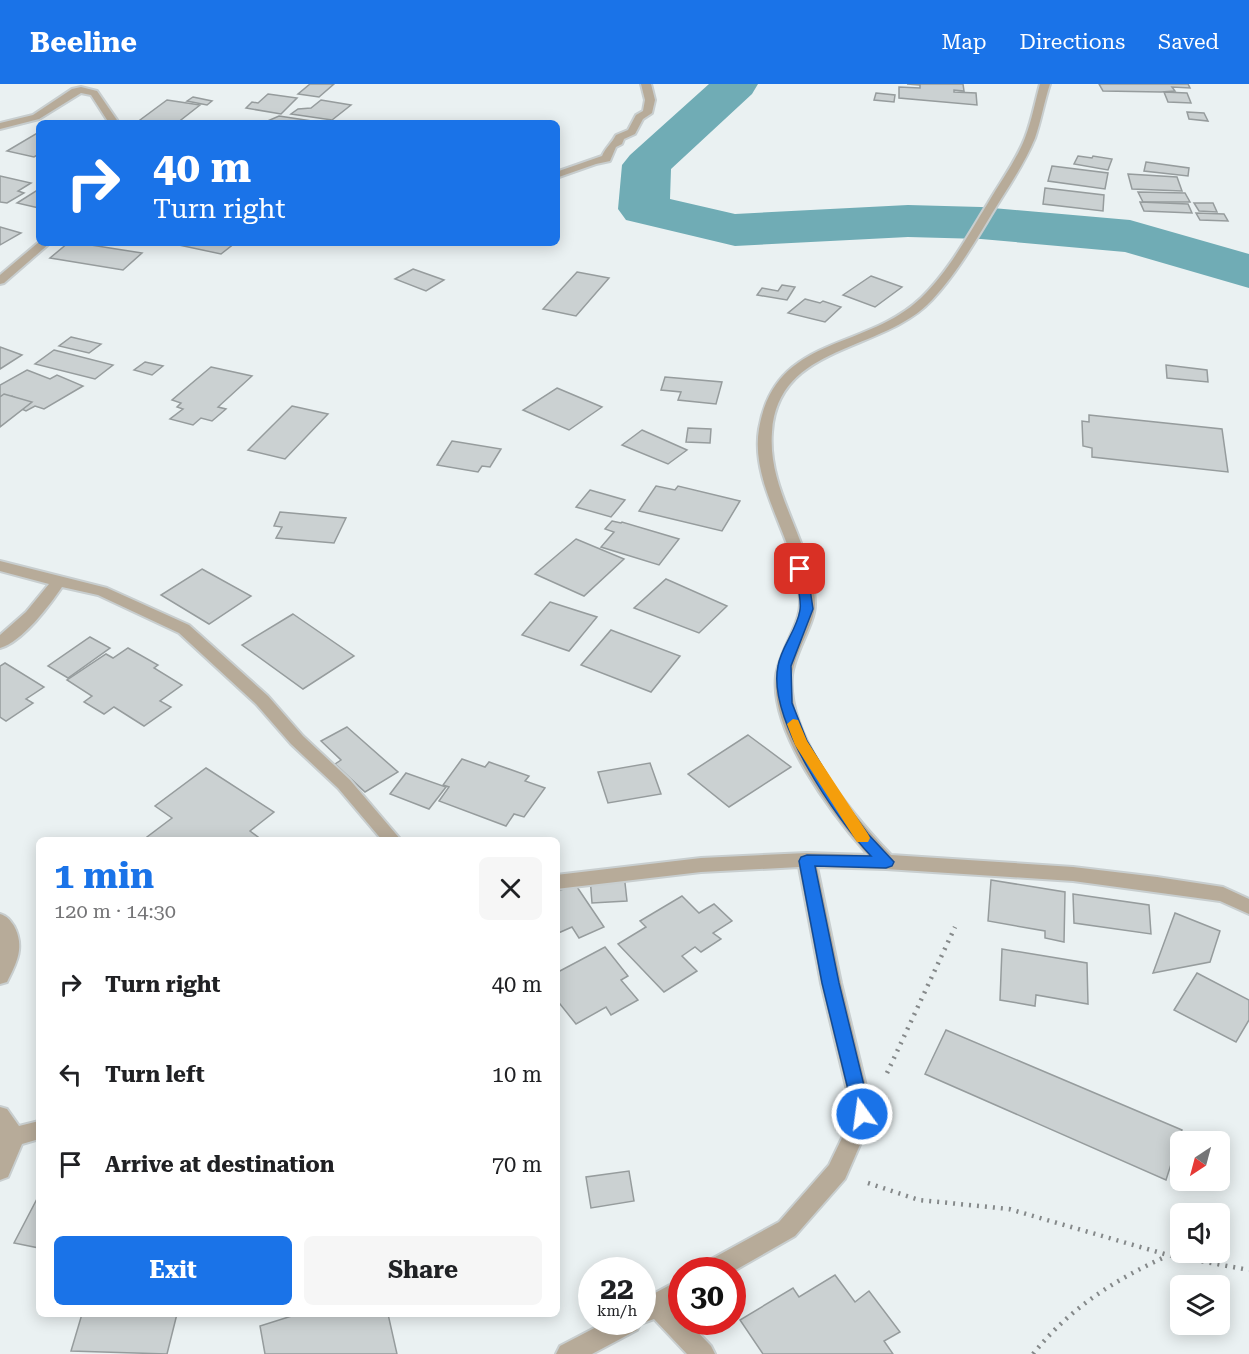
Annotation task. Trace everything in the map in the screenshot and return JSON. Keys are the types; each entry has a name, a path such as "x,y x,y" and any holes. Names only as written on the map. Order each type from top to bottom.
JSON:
{"street":[{"path":"560,174 591,160 606,159 612,145 618,142 620,136 632,132 639,117 647,113 650,100 646,84"},
{"path":"886,862 863,838 836,800 800,742 786,703 784,666 807,609 805,584 770,477 765,434 772,401 784,381 798,369 829,350 865,338 901,320 950,273 1019,160 1033,129 1045,84"},
{"path":"0,126 36,117 75,91 81,90 94,93 112,120"},
{"path":"0,281 41,246"},
{"path":"0,566 102,591 136,604 184,629 262,700 297,740 344,784 389,837"},
{"path":"0,643 24,625 42,607 58,582"},
{"path":"737,1257 786,1229 837,1172 862,1114 831,983 807,861"},
{"path":"560,882 701,865 807,861 886,862 1073,874 1157,884 1223,894 1249,907"},
{"path":"0,921 10,934 12,950 0,976"},
{"path":"0,1116 7,1137 0,1170"},
{"path":"7,1137 36,1131"},
{"path":"656,1315 703,1354"},
{"path":"568,1354 604,1335"}],"path":[{"path":"862,1114 881,1087 955,927"},
{"path":"837,1172 919,1200 1009,1209 1168,1255 1249,1270"},
{"path":"1033,1354 1058,1322 1091,1296 1123,1276 1168,1255"}],"building":[{"path":"310,84 334,84 319,97 298,94"},
{"path":"907,84 963,84 964,91 954,90 954,92 976,93 977,105 899,98 899,87 920,88 920,85"},
{"path":"1099,84 1188,84 1190,88 1172,87 1175,91 1161,92 1103,91"},
{"path":"1164,92 1187,93 1191,103 1168,102"},
{"path":"876,93 895,95 894,102 874,100"},
{"path":"268,94 297,98 281,114 246,108 252,102 258,103"},
{"path":"193,97 212,101 207,105 187,101"},
{"path":"167,100 200,105 181,120 140,120"},
{"path":"321,100 351,105 332,120 291,114 298,109 311,108"},
{"path":"1187,112 1204,113 1208,121 1189,119"},
{"path":"279,116 305,120 270,120"},
{"path":"36,134 36,156 34,157 7,151"},
{"path":"1078,156 1112,159 1108,170 1074,164"},
{"path":"1146,162 1189,168 1188,176 1144,171"},
{"path":"1052,166 1108,173 1105,189 1048,181"},
{"path":"1128,174 1177,177 1182,191 1132,189"},
{"path":"0,176 31,183 18,191 24,193 7,203 0,202"},
{"path":"1045,188 1104,195 1103,211 1043,204"},
{"path":"36,191 36,207 17,203"},
{"path":"1138,192 1185,193 1190,202 1143,202"},
{"path":"1140,202 1188,204 1192,213 1144,211"},
{"path":"1194,203 1213,203 1217,212 1199,211"},
{"path":"1196,213 1224,214 1228,221 1200,220"},
{"path":"0,227 21,233 0,245"},
{"path":"64,246 97,246 142,253 123,270 50,258"},
{"path":"183,246 231,246 221,254"},
{"path":"413,269 444,280 426,291 395,279"},
{"path":"577,272 609,278 576,316 543,309"},
{"path":"871,276 902,287 875,307 843,295"},
{"path":"782,285 795,287 787,300 757,295 762,288 778,291"},
{"path":"805,299 820,303 823,301 841,307 825,322 788,313"},
{"path":"71,337 101,344 89,353 59,346"},
{"path":"0,347 22,355 0,369"},
{"path":"54,350 113,365 95,379 35,364"},
{"path":"145,362 163,366 152,375 134,370"},
{"path":"1166,365 1207,370 1208,382 1167,378"},
{"path":"211,367 252,376 218,407 226,409 212,421 201,418 193,425 170,419 183,409 177,407 181,403 172,400"},
{"path":"27,370 50,379 57,375 83,386 44,409 35,406 26,411 10,404 18,399 12,396 3,402 0,400 0,385"},
{"path":"665,377 722,382 716,404 678,400 681,392 661,390"},
{"path":"557,388 602,407 569,430 523,410"},
{"path":"4,394 32,402 0,427 0,397"},
{"path":"292,406 328,414 285,459 248,450"},
{"path":"1089,415 1222,429 1228,472 1092,457 1092,448 1083,446 1082,421 1089,422"},
{"path":"688,428 711,429 710,443 686,442"},
{"path":"642,430 687,450 668,464 622,445"},
{"path":"452,441 501,449 490,467 482,466 478,472 437,465"},
{"path":"656,486 675,490 678,486 740,501 722,531 639,511"},
{"path":"590,490 625,500 611,517 576,507"},
{"path":"280,512 346,518 334,543 276,538 282,527 274,526"},
{"path":"612,521 679,539 659,565 601,547 614,532 605,529"},
{"path":"576,539 624,559 584,596 535,574"},
{"path":"202,569 251,596 209,624 161,595"},
{"path":"666,579 727,606 699,633 634,608"},
{"path":"550,602 597,617 569,651 522,635"},
{"path":"293,614 354,656 303,689 242,645"},
{"path":"611,630 680,656 651,692 581,665"},
{"path":"90,637 110,648 68,678 48,666"},
{"path":"128,648 158,665 154,668 182,685 160,701 171,707 144,726 114,707 104,714 84,702 92,696 67,680 106,654 113,658"},
{"path":"5,663 44,687 26,699 33,703 6,721 0,717 0,666"},
{"path":"347,727 398,772 365,792 335,764 341,760 321,741"},
{"path":"748,735 791,767 729,807 688,774"},
{"path":"462,759 485,767 489,762 529,776 525,781 545,788 524,817 514,814 506,826 439,801 449,787 443,785"},
{"path":"650,763 661,794 608,803 598,772"},
{"path":"206,768 274,812 250,831 258,837 147,837 172,818 155,806"},
{"path":"406,773 446,787 429,809 390,794"},
{"path":"624,874 627,901 592,903 590,877"},
{"path":"991,880 1065,892 1064,942 1045,938 1045,931 988,921"},
{"path":"575,884 604,927 579,938 572,927 560,932 560,890"},
{"path":"1073,894 1149,905 1151,934 1074,923"},
{"path":"682,896 699,913 714,904 732,921 713,933 721,939 701,952 695,947 682,956 697,971 664,992 618,944 646,927 640,921"},
{"path":"1175,913 1220,931 1210,962 1153,973"},
{"path":"605,947 628,976 621,980 638,1000 611,1015 606,1007 576,1024 560,1004 560,971"},
{"path":"1002,949 1087,963 1088,1004 1036,995 1035,1006 1000,1000"},
{"path":"1197,973 1249,1000 1249,1020 1236,1042 1174,1010"},
{"path":"946,1030 1182,1130 1170,1131 1170,1168 1166,1180 925,1074"},
{"path":"629,1171 634,1201 591,1208 586,1177"},
{"path":"36,1201 36,1247 14,1243"},
{"path":"835,1275 855,1302 869,1291 900,1332 884,1341 893,1354 763,1354 746,1329 746,1316 793,1288 799,1297"},
{"path":"81,1317 176,1317 167,1354 71,1351"},
{"path":"288,1317 389,1317 397,1354 265,1354 260,1326"}],"waterway":[{"path":"736,84 647,165 644,209 735,230 908,221 981,223 1130,236 1249,271"}],"slow traffic":[{"path":"793,724 800,742 862,838"}],"route":[{"path":"800,569 805,584 807,609 784,666 786,703 800,742 836,800 863,838 886,862 807,861 831,983 862,1114"}]}
